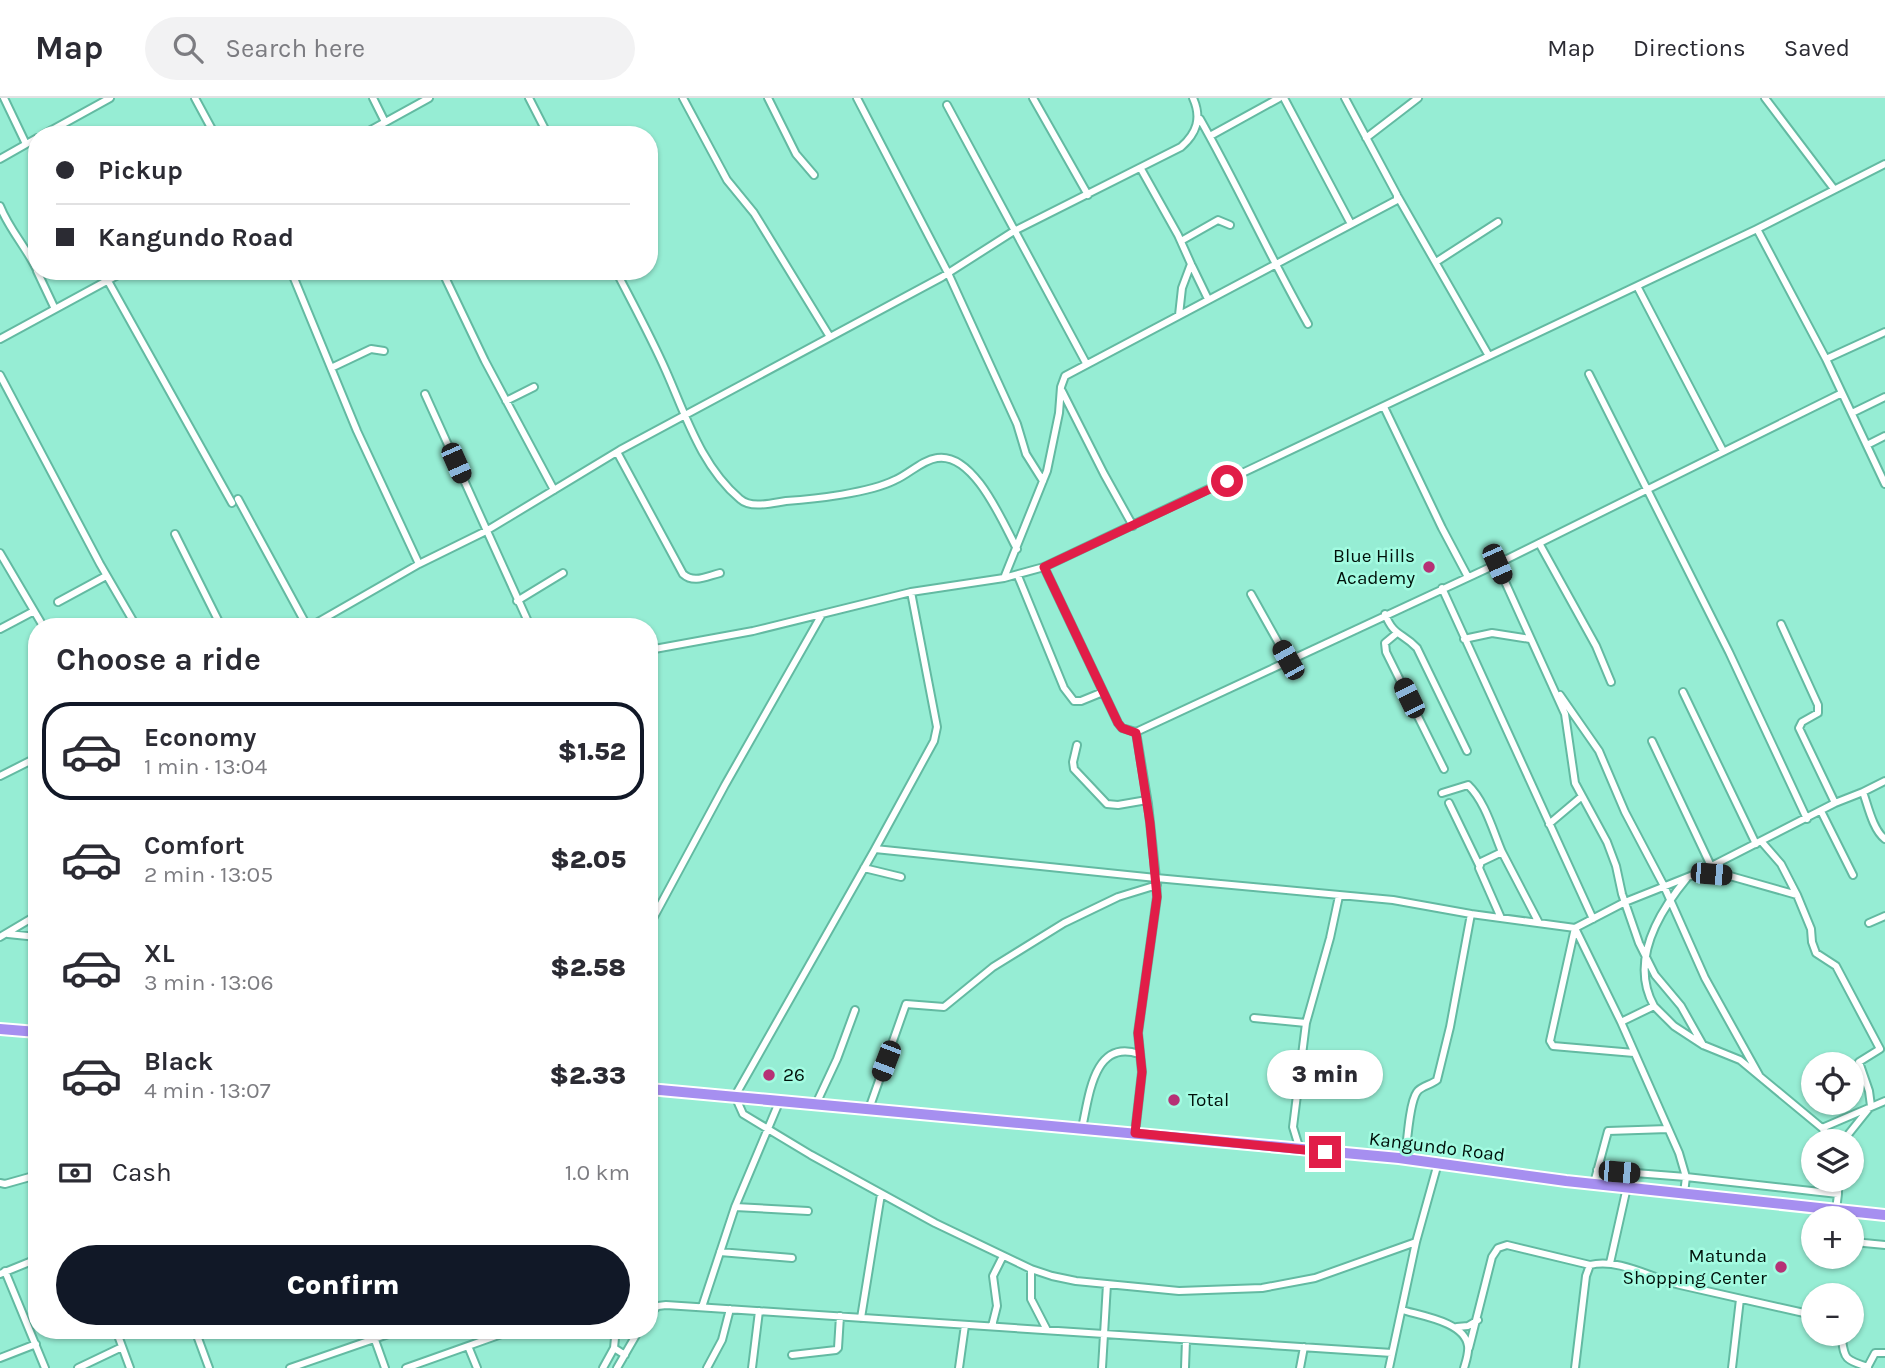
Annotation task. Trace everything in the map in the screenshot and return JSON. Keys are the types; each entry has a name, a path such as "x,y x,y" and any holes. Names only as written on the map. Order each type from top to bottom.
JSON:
{"highway":[{"path":"0,1029 28,1031"},
{"name":"Kangundo Road","path":"658,1090 1438,1163 1801,1209"},
{"name":"Kangundo Road","path":"1864,1215 1885,1215"}],"street":[{"path":"0,159 26,144 4,98"},
{"path":"63,126 110,98"},
{"path":"195,98 210,126"},
{"path":"373,98 385,122"},
{"path":"380,126 429,98"},
{"path":"529,98 543,126"},
{"path":"683,98 727,180 754,213 830,337"},
{"path":"768,98 796,154 814,176"},
{"path":"857,98 948,273 1017,424 1026,454 1043,481"},
{"path":"1033,98 1088,195"},
{"path":"323,618 419,564 486,531 617,452 948,273 1014,231 1181,147 1192,138 1198,123 1193,98"},
{"path":"1210,135 1281,98 1351,224"},
{"path":"1345,98 1489,356"},
{"path":"1366,138 1418,98"},
{"path":"1765,98 1834,189"},
{"path":"947,105 1086,363"},
{"path":"1198,116 1237,185 1274,263 1308,324"},
{"path":"658,648 821,615 911,592 1004,579 1044,567 1757,229 1885,164"},
{"path":"1141,169 1181,241 1208,299"},
{"path":"1004,579 1043,481 1056,432 1065,376 1398,197"},
{"path":"0,206 6,223 28,252"},
{"path":"1181,241 1218,220 1230,225"},
{"path":"1436,262 1498,222"},
{"path":"1757,229 1826,359 1885,484"},
{"path":"1179,315 1182,288 1191,264"},
{"path":"41,280 55,309"},
{"path":"295,280 357,431 419,564"},
{"path":"446,280 506,401 554,490"},
{"path":"621,280 666,370 705,458 740,500 748,504 800,500 880,486 931,460 944,457 979,481 1017,549"},
{"path":"0,339 108,281 304,618"},
{"path":"1637,286 1723,450"},
{"path":"1826,359 1885,332"},
{"path":"331,368 371,349 384,351"},
{"path":"1590,374 1729,652 1807,819"},
{"path":"0,375 106,576 131,618"},
{"path":"506,401 534,387"},
{"path":"1062,390 1133,526"},
{"path":"1044,567 1118,723 1122,728 1136,733 1385,614 1497,564 1842,393"},
{"path":"425,394 526,618"},
{"path":"1852,413 1885,397"},
{"path":"1384,407 1468,576"},
{"path":"1867,444 1885,436"},
{"path":"617,452 683,574 697,579 720,573"},
{"path":"175,534 217,618"},
{"path":"1539,543 1596,646 1611,682"},
{"path":"0,553 38,618"},
{"path":"1497,564 1565,714 1575,783 1607,842 1645,955 1655,975 1681,1006 1703,1045"},
{"path":"517,601 563,573"},
{"path":"58,602 106,576"},
{"path":"1018,576 1070,697 1074,701 1081,701 1103,692"},
{"path":"1442,588 1592,919"},
{"path":"911,592 937,721 936,734 864,868 735,1096 743,1114 881,1194 1003,1256 1031,1269 1076,1281 1179,1291 1262,1288 1315,1278 1416,1242"},
{"path":"1251,594 1288,660"},
{"path":"0,629 34,611"},
{"path":"1385,614 1390,628 1418,648 1467,751"},
{"path":"658,909 821,615"},
{"path":"1781,624 1818,705 1818,713 1802,722 1799,728 1835,803"},
{"path":"1397,633 1385,643 1386,652 1444,769"},
{"path":"1464,639 1492,633 1531,639"},
{"path":"1553,686 1599,751 1705,978 1759,1075"},
{"path":"1683,692 1759,842 1781,864 1797,895 1811,929 1816,953 1836,967 1880,1049 1859,1062 1871,1106 1853,1129"},
{"path":"1135,1133 1142,1072 1139,1020 1157,897 1147,800 1136,733"},
{"path":"1652,741 1711,866"},
{"path":"1077,745 1074,769 1107,804 1147,800"},
{"path":"1,772 28,762"},
{"path":"874,849 1157,882 1393,900 1575,928 1625,902 1711,866 1835,803 1885,781"},
{"path":"1442,793 1468,785 1474,790 1539,923"},
{"path":"1863,792 1885,845"},
{"path":"1549,824 1581,797"},
{"path":"1449,803 1502,918"},
{"path":"1821,811 1853,875"},
{"path":"1479,865 1502,852"},
{"path":"864,868 901,877"},
{"path":"1689,876 1730,876 1797,895"},
{"path":"1689,876 1657,920 1645,955 1646,991 1654,1006 1674,1026 1703,1045 1740,1060 1822,1128 1885,1101"},
{"path":"869,1109 906,1004 944,1007 993,967 1064,923 1157,882"},
{"path":"1300,1150 1293,1127 1306,1023 1339,895"},
{"path":"1405,1160 1409,1120 1416,1094 1437,1080 1444,1054 1471,914"},
{"path":"1869,923 1885,916"},
{"path":"3,935 28,920"},
{"path":"1575,928 1621,1022 1679,1153 1686,1177 1684,1193"},
{"path":"1575,928 1550,1041 1553,1046 1634,1052"},
{"path":"3,935 28,936"},
{"path":"1621,1022 1654,1006"},
{"path":"816,1104 837,1059 855,1010"},
{"path":"1254,1018 1306,1023"},
{"path":"1082,1128 1097,1067 1122,1052 1139,1054"},
{"path":"702,1307 735,1206 780,1100"},
{"path":"1594,1183 1608,1132 1668,1129"},
{"path":"1389,1368 1416,1242 1438,1163"},
{"path":"1597,1170 1838,1194 1837,1206"},
{"path":"0,1183 28,1178"},
{"path":"1610,1263 1627,1187"},
{"path":"861,1318 881,1194"},
{"path":"735,1206 808,1211"},
{"path":"1864,1243 1885,1245"},
{"path":"1464,1368 1492,1257 1498,1248 1507,1245 1590,1265 1610,1263 1676,1284 1801,1312"},
{"path":"720,1252 792,1258"},
{"path":"992,1326 997,1306 993,1276 1003,1256"},
{"path":"28,1263 3,1273 28,1327"},
{"path":"1575,1368 1590,1265"},
{"path":"1031,1269 1031,1299 1047,1331"},
{"path":"1102,1368 1107,1284"},
{"path":"1732,1368 1740,1299"},
{"path":"658,1306 1392,1353"},
{"path":"707,1368 722,1340 730,1309"},
{"path":"1402,1310 1457,1327 1468,1326 1478,1320"},
{"path":"752,1368 760,1311"},
{"path":"792,1354 833,1351 838,1348 840,1317"},
{"path":"959,1368 965,1325"},
{"path":"1457,1327 1466,1337 1469,1348"},
{"path":"34,1339 45,1368"},
{"path":"119,1339 130,1368"},
{"path":"198,1339 209,1368"},
{"path":"406,1368 488,1339"},
{"path":"603,1368 614,1348 615,1339"},
{"path":"617,1368 634,1339"},
{"path":"290,1368 375,1340 386,1368"},
{"path":"1185,1368 1186,1340"},
{"path":"0,1358 36,1344"},
{"path":"468,1346 477,1368"},
{"path":"1843,1346 1848,1361 1867,1368 1875,1353 1885,1353"},
{"path":"78,1368 122,1347"},
{"path":"1300,1368 1304,1347"},
{"path":"614,1348 625,1355"}],"place":[{"name":"Blue Hills Academy","path":"1429,567"},
{"name":"26","path":"769,1075"},
{"name":"Total","path":"1174,1100"},
{"name":"Matunda Shopping Center","path":"1781,1267"}],"route":[{"path":"1227,481 1044,567 1118,723 1122,728 1136,733 1147,800 1157,897 1140,1007 1138,1043 1142,1072 1135,1133 1325,1152"}]}
